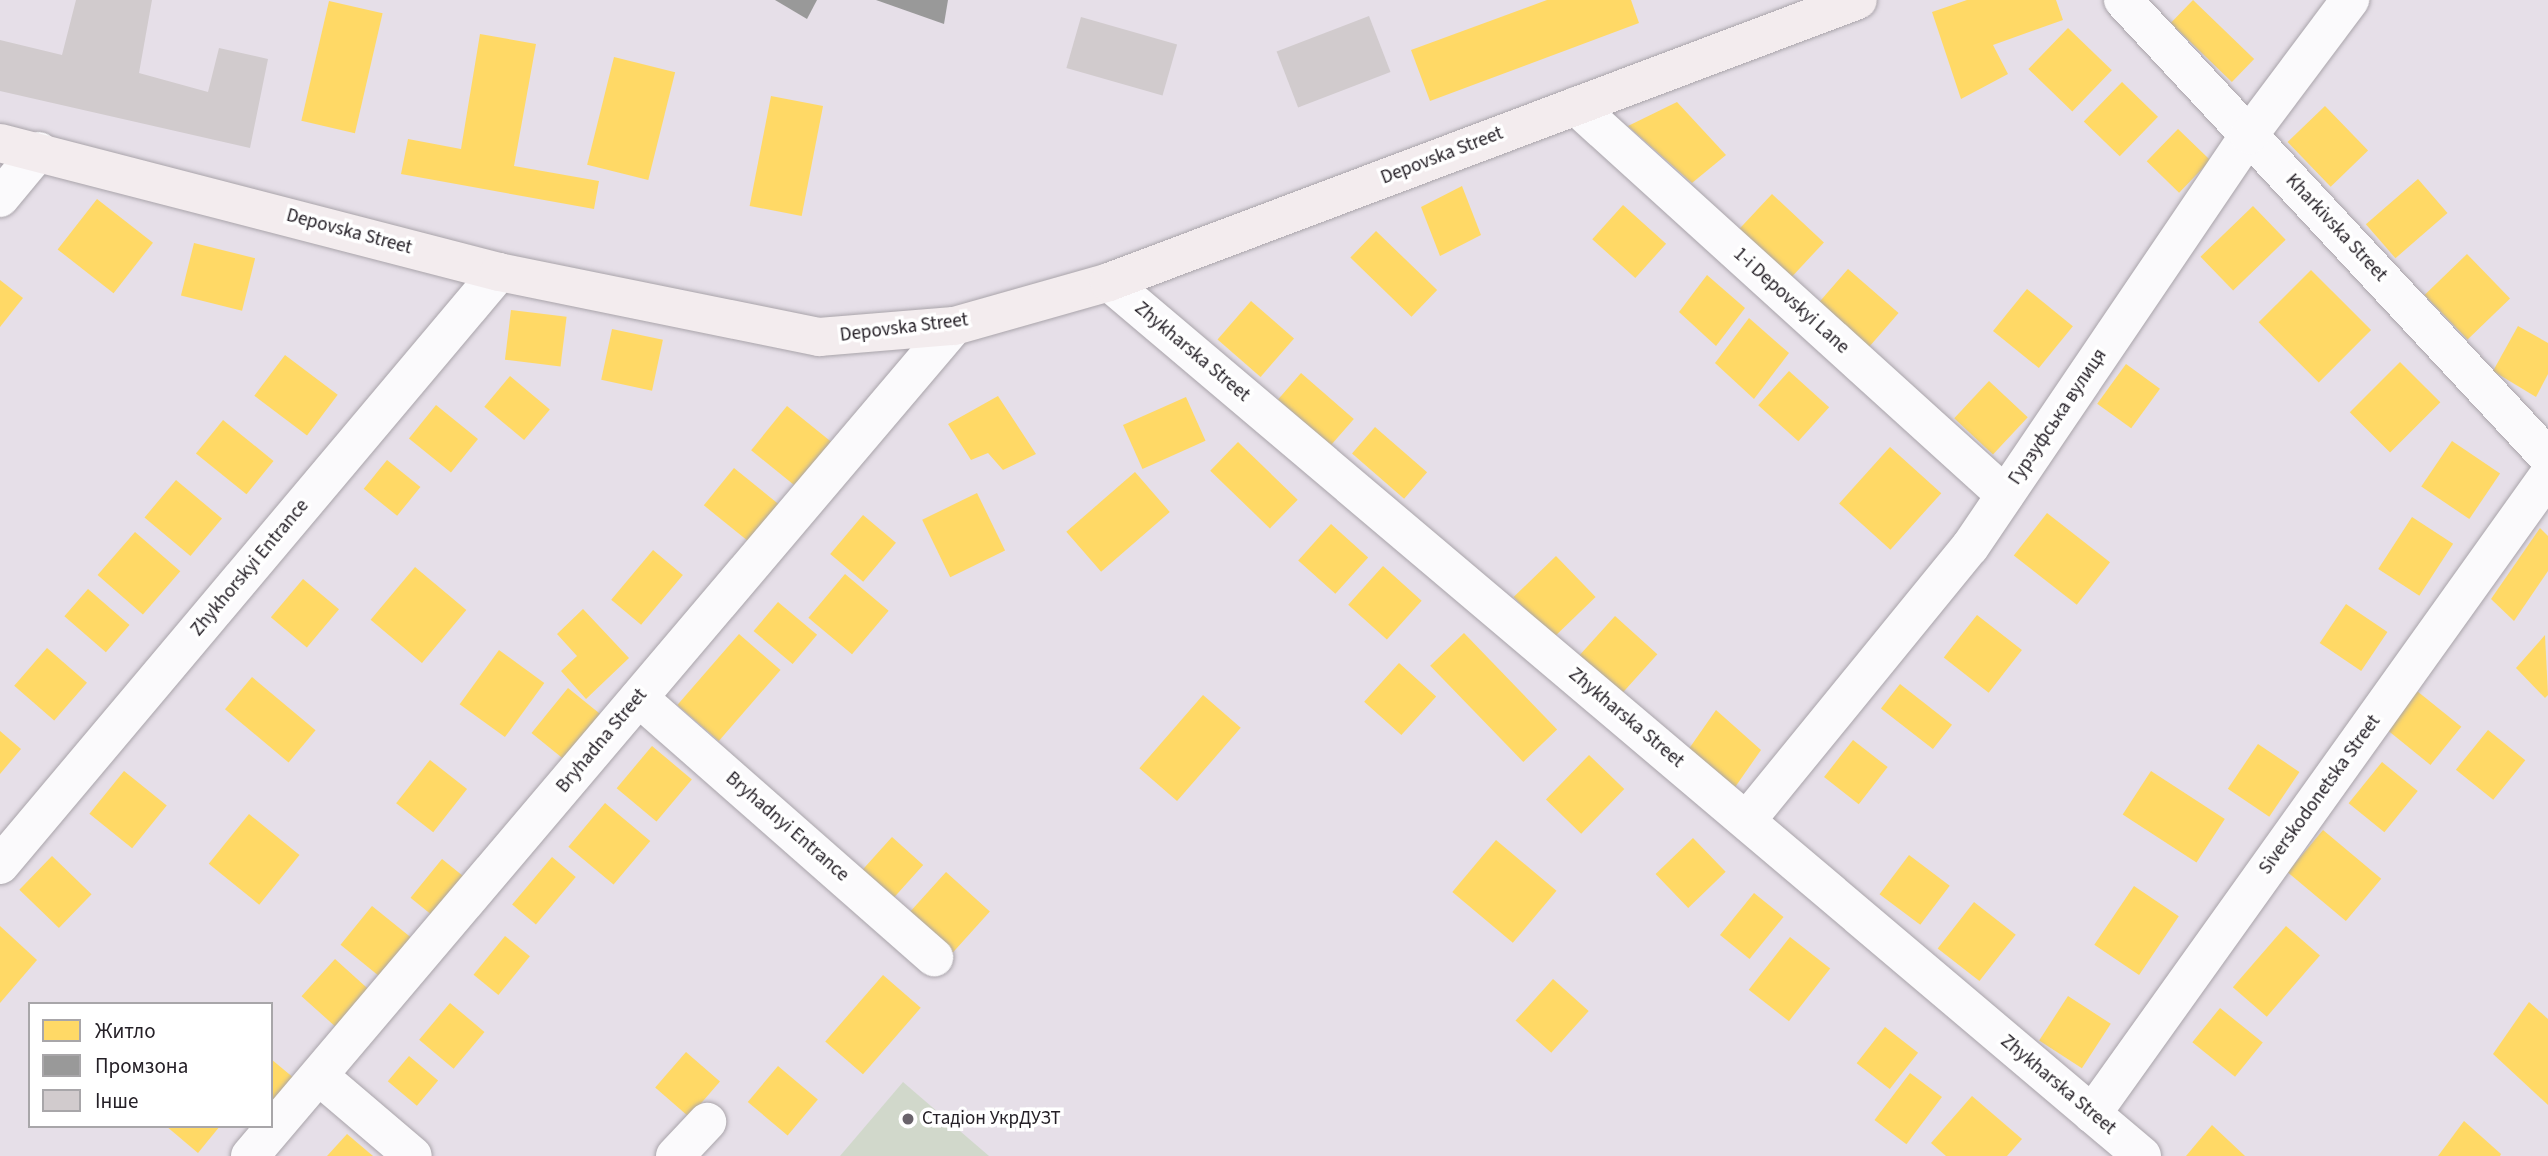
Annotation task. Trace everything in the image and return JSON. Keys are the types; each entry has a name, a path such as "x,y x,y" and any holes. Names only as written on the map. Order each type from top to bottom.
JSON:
{"main road":[{"name":"Depovska Street","path":"0,143 499,272 819,337 954,326 1109,282 1858,0"}],"street":[{"name":"Kharkivska Street","path":"2123,0 2548,457"},
{"name":"Гурзуфська вулиця","path":"1747,820 1970,547 2249,135 2350,0"},
{"name":"1-i Depovskyi Lane","path":"1576,106 2005,495"},
{"path":"0,198 38,151"},
{"name":"Zhykhorskyi Entrance","path":"0,865 499,272"},
{"name":"Zhykharska Street","path":"1109,282 2142,1156"},
{"name":"Bryhadna Street","path":"250,1156 954,326"},
{"name":"Siverskodonetska Street","path":"2092,1114 2548,476"},
{"name":"Bryhadnyi Entrance","path":"639,698 934,957"},
{"path":"319,1076 413,1156"},
{"path":"675,1156 706,1122"}],"shaded area":[{"name":"Стадіон УкрДУЗТ","path":"903,1082 989,1156 840,1156"}],"building: Житло":[{"path":"1547,0 1631,0 1639,23 1430,101 1411,50"},
{"path":"1967,0 2056,0 2063,20 1993,45 2008,74 1961,99 1932,12"},
{"path":"2193,0 2254,59 2232,82 2171,23"},
{"path":"329,1 383,13 355,133 301,121"},
{"path":"2068,28 2112,70 2072,111 2028,69"},
{"path":"480,34 536,44 514,166 599,181 594,209 401,174 408,139 461,149"},
{"path":"614,57 675,72 648,180 587,165"},
{"path":"2122,82 2158,117 2120,156 2084,122"},
{"path":"771,96 823,106 802,216 750,206"},
{"path":"1677,102 1726,155 1692,183 1628,126"},
{"path":"2325,106 2368,151 2331,187 2288,142"},
{"path":"2178,129 2210,160 2179,193 2147,161"},
{"path":"2418,179 2448,213 2395,258 2366,224"},
{"path":"1462,186 1481,235 1440,256 1421,207"},
{"path":"1772,194 1824,242 1791,278 1739,229"},
{"path":"97,199 153,243 114,293 58,249"},
{"path":"1623,205 1666,244 1635,278 1592,239"},
{"path":"2253,206 2286,240 2233,291 2200,257"},
{"path":"1376,231 1437,290 1411,317 1350,258"},
{"path":"194,243 255,258 242,311 181,295"},
{"path":"2467,254 2510,299 2468,340 2425,295"},
{"path":"1848,269 1899,313 1866,350 1816,306"},
{"path":"2311,270 2371,330 2319,382 2259,322"},
{"path":"1707,275 1745,308 1716,346 1679,312"},
{"path":"0,280 23,298 0,327"},
{"path":"2027,289 2073,326 2039,368 1993,331"},
{"path":"1251,301 1294,338 1261,377 1218,339"},
{"path":"511,310 567,317 560,366 505,360"},
{"path":"1749,318 1789,353 1754,399 1715,363"},
{"path":"2518,326 2548,343 2548,374 2536,397 2493,371"},
{"path":"612,329 663,340 652,391 601,380"},
{"path":"285,355 338,395 307,435 254,396"},
{"path":"2400,362 2440,402 2390,453 2350,412"},
{"path":"2126,364 2160,389 2131,428 2097,404"},
{"path":"1789,371 1829,407 1798,441 1758,405"},
{"path":"1301,373 1354,419 1331,445 1278,399"},
{"path":"510,376 550,409 524,440 484,407"},
{"path":"1989,381 2028,417 1993,454 1954,418"},
{"path":"998,396 1036,454 1003,470 988,453 971,460 948,424"},
{"path":"1186,397 1206,441 1142,469 1123,425"},
{"path":"436,405 478,439 451,472 409,438"},
{"path":"787,406 832,443 796,487 751,450"},
{"path":"223,420 274,461 246,494 196,453"},
{"path":"1375,427 1427,472 1404,499 1352,453"},
{"path":"2452,441 2500,473 2469,519 2421,487"},
{"path":"1238,442 1298,500 1270,528 1210,471"},
{"path":"1890,447 1941,493 1890,550 1839,503"},
{"path":"387,460 420,487 397,516 364,489"},
{"path":"734,468 781,506 750,543 704,505"},
{"path":"1135,472 1170,512 1101,572 1066,532"},
{"path":"176,480 222,519 190,556 145,518"},
{"path":"977,493 1005,551 950,577 922,520"},
{"path":"2047,513 2110,562 2077,605 2014,556"},
{"path":"863,515 896,543 863,582 830,554"},
{"path":"2412,517 2453,544 2419,596 2378,569"},
{"path":"1331,524 1368,557 1335,594 1298,560"},
{"path":"2540,528 2548,536 2548,571 2514,621 2491,599"},
{"path":"135,532 180,571 143,614 98,575"},
{"path":"653,550 683,575 641,625 611,600"},
{"path":"1556,556 1596,597 1553,638 1514,597"},
{"path":"1383,566 1422,601 1387,639 1348,605"},
{"path":"415,567 466,610 422,663 371,620"},
{"path":"845,574 889,611 852,654 808,618"},
{"path":"303,579 339,609 307,648 271,617"},
{"path":"88,589 130,625 106,652 64,616"},
{"path":"778,602 817,635 793,664 754,631"},
{"path":"2346,604 2387,632 2361,671 2320,643"},
{"path":"583,609 629,658 586,699 561,671 577,656 557,634"},
{"path":"1977,615 2022,650 1989,693 1944,658"},
{"path":"1615,616 1657,654 1620,696 1578,658"},
{"path":"1464,633 1557,729 1523,762 1430,666"},
{"path":"739,634 781,670 719,741 677,705"},
{"path":"2545,635 2548,695 2545,698 2516,668"},
{"path":"47,648 87,683 54,721 14,686"},
{"path":"499,650 544,683 505,737 460,704"},
{"path":"1399,663 1436,696 1401,735 1364,702"},
{"path":"252,677 316,730 289,763 225,709"},
{"path":"1900,684 1952,725 1933,749 1881,708"},
{"path":"568,688 608,720 571,765 531,733"},
{"path":"2417,691 2461,727 2430,765 2386,729"},
{"path":"1203,695 1241,728 1177,801 1139,768"},
{"path":"1716,710 1761,750 1731,793 1686,753"},
{"path":"2488,730 2525,760 2493,800 2456,770"},
{"path":"0,731 21,749 0,774"},
{"path":"1853,740 1888,767 1859,804 1824,777"},
{"path":"2258,744 2299,772 2269,817 2228,789"},
{"path":"652,746 692,779 656,822 617,788"},
{"path":"1589,755 1624,789 1581,834 1546,800"},
{"path":"430,760 467,789 433,832 396,803"},
{"path":"2382,762 2418,791 2384,832 2349,803"},
{"path":"124,771 167,806 132,848 89,814"},
{"path":"2151,771 2225,819 2196,863 2123,815"},
{"path":"605,803 650,841 614,885 568,847"},
{"path":"249,814 300,855 259,905 209,864"},
{"path":"2323,830 2381,879 2346,921 2288,872"},
{"path":"892,837 923,865 890,902 859,874"},
{"path":"1693,838 1726,872 1688,908 1656,874"},
{"path":"1496,840 1557,891 1513,943 1452,892"},
{"path":"1909,855 1950,886 1920,925 1880,894"},
{"path":"52,856 92,894 59,928 19,890"},
{"path":"552,857 576,877 536,924 512,904"},
{"path":"442,859 468,880 436,919 411,898"},
{"path":"946,872 990,911 952,954 908,914"},
{"path":"2134,886 2179,916 2139,975 2094,945"},
{"path":"1754,893 1784,917 1750,959 1720,935"},
{"path":"1974,902 2016,935 1979,981 1938,948"},
{"path":"372,906 413,939 382,978 341,945"},
{"path":"0,926 37,960 0,1003"},
{"path":"2286,926 2320,956 2267,1017 2233,987"},
{"path":"505,936 530,956 498,995 474,975"},
{"path":"1790,937 1830,968 1789,1021 1749,990"},
{"path":"335,959 373,993 339,1030 302,996"},
{"path":"883,975 921,1008 863,1074 825,1041"},
{"path":"1553,979 1589,1011 1551,1053 1516,1021"},
{"path":"2068,996 2111,1024 2082,1068 2039,1040"},
{"path":"2529,1002 2548,1019 2548,1105 2493,1054"},
{"path":"450,1003 484,1032 454,1069 419,1040"},
{"path":"2220,1008 2263,1043 2235,1077 2192,1042"},
{"path":"1885,1027 1918,1053 1890,1089 1857,1063"},
{"path":"686,1052 720,1082 689,1117 655,1087"},
{"path":"409,1056 438,1080 417,1106 388,1081"},
{"path":"273,1061 295,1079 273,1106"},
{"path":"778,1066 818,1099 788,1135 748,1102"},
{"path":"1910,1073 1942,1097 1906,1144 1874,1120"},
{"path":"1972,1096 2022,1139 2007,1156 1946,1156 1931,1143"},
{"path":"2464,1121 2501,1154 2500,1156 2438,1156"},
{"path":"2212,1125 2245,1156 2186,1156"},
{"path":"168,1128 218,1128 198,1153"},
{"path":"347,1134 373,1156 327,1156"}],"building: Промзона":[{"path":"775,0 817,0 807,19"},
{"path":"876,0 948,0 944,24"}],"building: Інше":[{"path":"76,0 152,0 139,73 208,92 219,48 268,59 250,148 0,91 0,40 62,55"},
{"path":"1369,16 1391,72 1298,107 1277,51"},
{"path":"1081,17 1177,45 1163,96 1066,68"}],"place":[{"name":"Стадіон УкрДУЗТ","path":"908,1119"}]}
